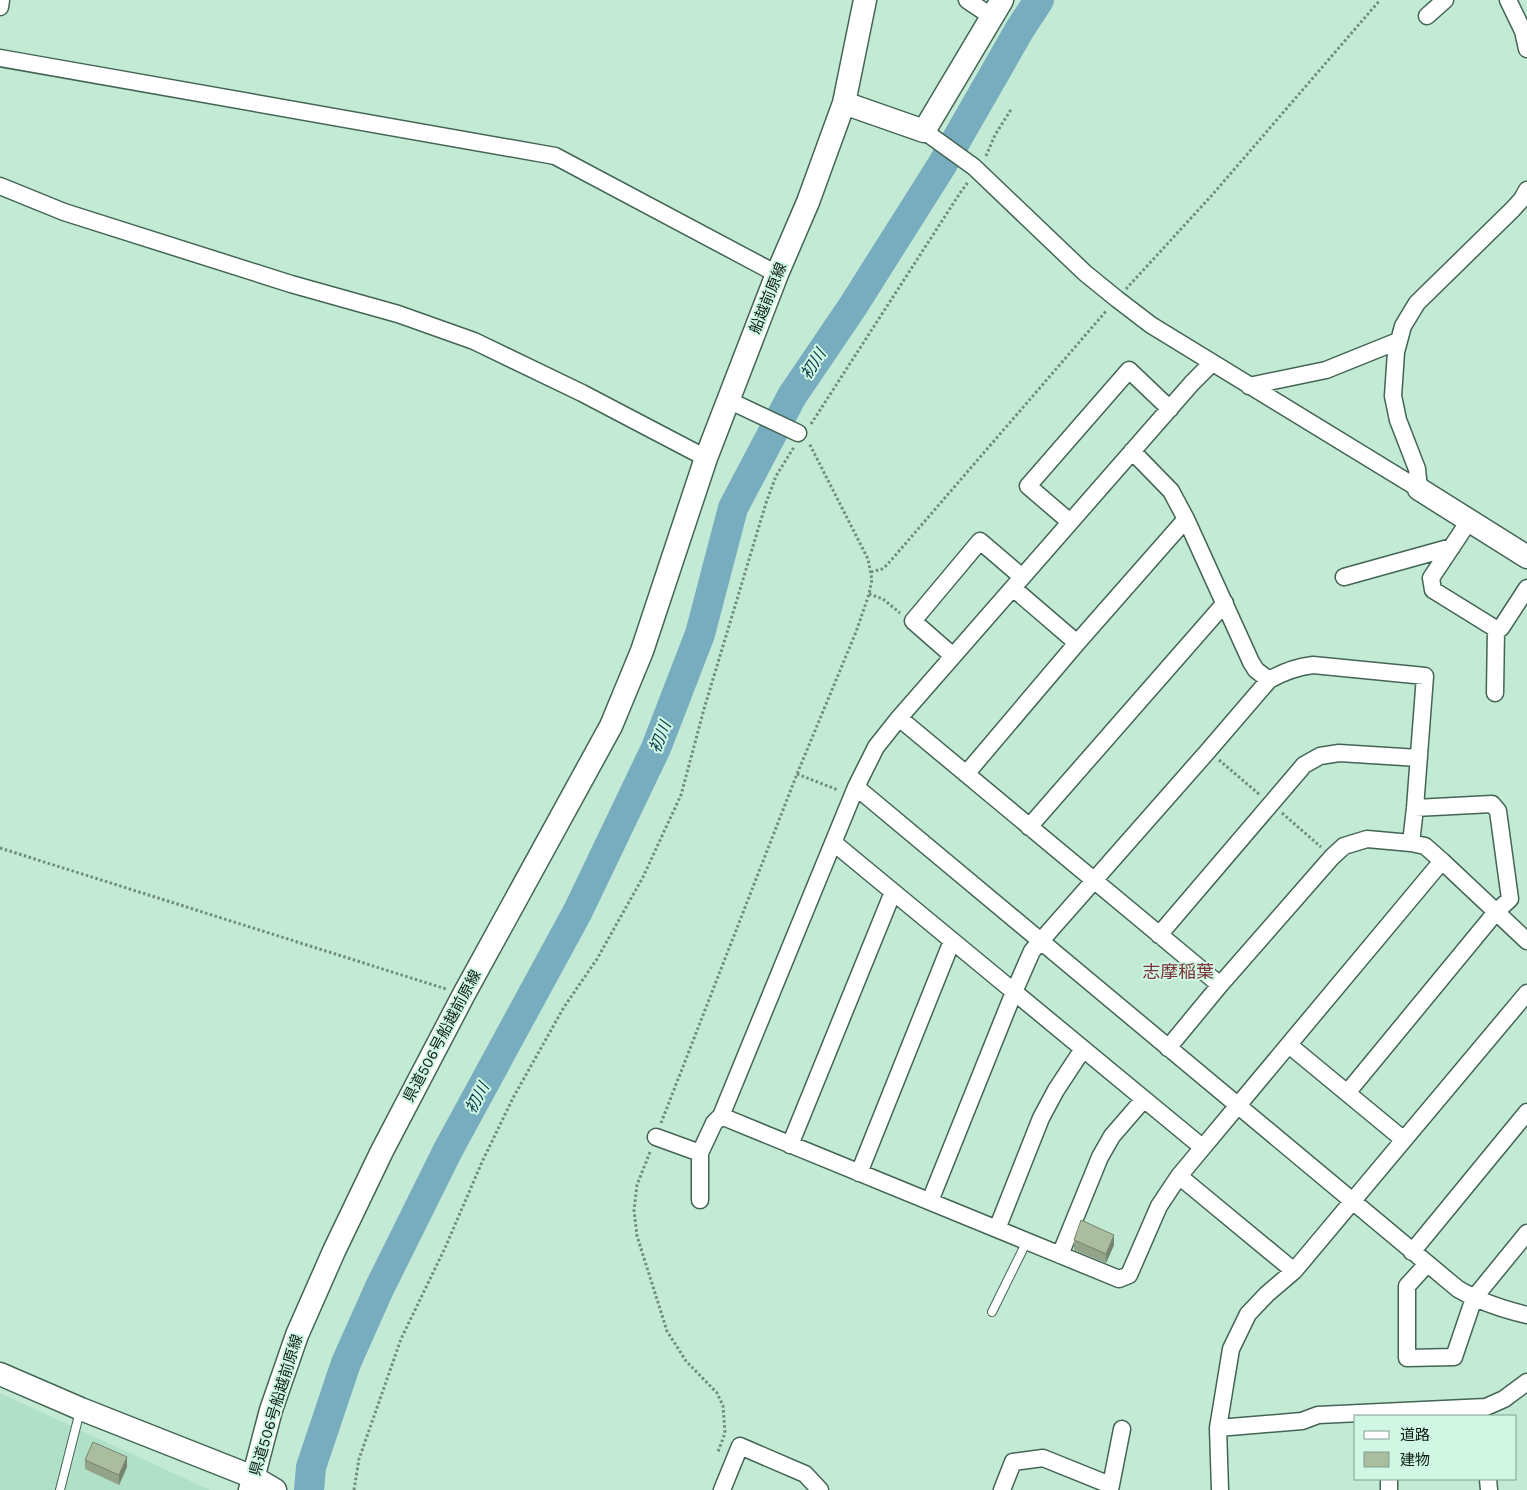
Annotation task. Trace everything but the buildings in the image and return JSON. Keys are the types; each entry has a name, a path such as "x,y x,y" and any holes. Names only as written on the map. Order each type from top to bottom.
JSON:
{"main road":[{"name":"船越前原線","path":"662,594 706,458 777,274 808,202 844,103 866,0"},
{"path":"844,103 924,131 997,8"},
{"path":"1419,489 1527,558"},
{"name":"県道506号船越前原線","path":"262,1486 271,1410 297,1335 334,1251 378,1159 464,994 611,726 642,651 662,594"},
{"path":"0,1374 262,1486"}],"street":[{"path":"0,8 1,0"},
{"path":"967,0 997,8"},
{"path":"1427,16 1445,0"},
{"path":"1508,0 1522,31 1527,49"},
{"path":"0,58 555,156 777,274"},
{"path":"924,131 976,169 1085,273 1151,325 1419,489"},
{"path":"0,186 64,212 292,284 398,314 474,341 582,393 706,458"},
{"path":"1419,489 1418,469 1398,420 1393,396 1398,341 1403,326 1417,303 1513,209 1527,190"},
{"path":"1250,386 1326,370 1398,341"},
{"path":"700,1200 700,1153 714,1124 721,1116 854,792 876,747 1017,582 1212,363"},
{"path":"1070,522 1028,486 1128,370 1170,409"},
{"path":"728,400 800,435"},
{"path":"1132,451 1171,491 1186,518 1250,662 1256,670 1269,680"},
{"path":"966,774 1186,518"},
{"path":"1470,521 1431,578 1433,590 1496,629 1502,628 1527,588"},
{"path":"953,656 913,621 980,541 1077,643"},
{"path":"1344,577 1452,547"},
{"path":"1029,827 1224,604"},
{"path":"1495,693 1496,629"},
{"path":"930,1201 1032,951 1269,680 1295,668 1313,665 1425,676 1411,843"},
{"path":"899,718 1220,985"},
{"path":"1159,935 1304,766 1320,756 1339,752 1419,758"},
{"path":"854,792 1040,941 1458,1290 1499,1308 1527,1315"},
{"path":"1347,1093 1496,912 1510,899 1498,811 1492,804 1415,808"},
{"path":"1168,1048 1220,985 1332,858 1344,846 1367,839 1425,846 1527,941"},
{"path":"834,843 1202,1147"},
{"path":"721,1116 1119,1279 1129,1276 1159,1206 1179,1176 1442,861"},
{"path":"790,1145 893,892"},
{"path":"859,1173 952,941"},
{"path":"1220,1490 1218,1428 1231,1349 1248,1314 1267,1294 1294,1271 1527,993"},
{"path":"1289,1045 1404,1140"},
{"path":"997,1229 1041,1118 1056,1090 1083,1049"},
{"path":"1060,1255 1100,1158 1112,1136 1144,1099"},
{"path":"1412,1252 1527,1112"},
{"path":"660,1138 700,1153"},
{"path":"1179,1176 1294,1271"},
{"path":"1427,1264 1407,1286 1407,1358 1454,1357 1474,1298 1527,1233"},
{"path":"1218,1428 1302,1421 1318,1414 1486,1411 1527,1382"},
{"path":"1002,1490 1013,1462 1043,1458 1110,1488 1122,1429"},
{"path":"722,1490 740,1446 805,1474 820,1490"}],"lane":[{"path":"992,1312 1027,1241"},
{"path":"60,1490 80,1409"}],"path":[{"path":"873,571 882,569 887,565 1117,299 1213,194 1380,0"},
{"path":"354,1490 359,1459 401,1340 482,1162 513,1098 564,1007 597,959 644,877 681,795 704,709 766,503 776,476 800,435 960,193 976,169 983,163 995,135 1012,108"},
{"path":"717,1455 725,1433 723,1406 717,1393 686,1361 667,1331 637,1236 634,1210 637,1185 660,1138 797,774 871,594 873,571 868,559 809,443 800,435"},
{"path":"871,594 879,597 913,621"},
{"path":"797,774 854,792"},
{"path":"0,848 464,994"}],"shaded area":[{"path":"0,1393 210,1490 0,1490"}],"waterway":[{"name":"初川","path":"309,1490 311,1467 346,1363 379,1289 448,1150 578,911 656,748 700,634 733,508 792,396 853,306 942,165 1020,29 1039,0"}],"district":[{"name":"志摩稲葉","path":"1178,971"}]}
